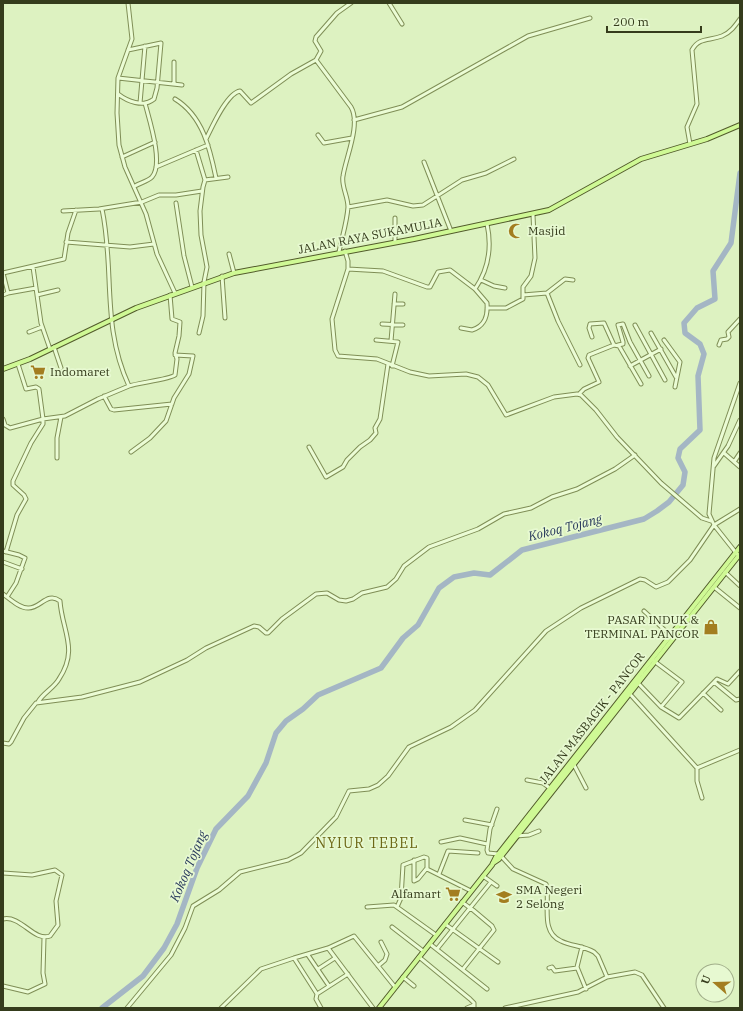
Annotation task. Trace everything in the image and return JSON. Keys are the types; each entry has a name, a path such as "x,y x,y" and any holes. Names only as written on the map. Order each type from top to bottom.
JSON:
{"main road":[{"name":"JALAN RAYA SUKAMULIA","path":"3,369 18,364 136,308 222,276 487,224 533,214 561,205 641,159 712,137 740,125"},
{"name":"JALAN MASBAGIK - PANCOR","path":"627,692 637,682 739,555 740,547"},
{"name":"JALAN MASBAGIK - PANCOR","path":"379,1008 585,746 670,635 739,555"},
{"name":"JALAN MASBAGIK - PANCOR","path":"499,855 516,836 585,746"}],"street":[{"path":"3,419 5,426 10,428 43,419 61,417 104,396 129,386 174,377 177,358 175,355 180,322 172,319 172,294 154,244 142,202 122,157 117,137 118,78 132,36 128,3"},
{"path":"206,139 226,103 236,92 240,91 251,102 291,74 316,60 321,51 315,41 316,37 337,13 351,3"},
{"path":"389,3 402,24"},
{"path":"354,120 402,107 528,36 590,18"},
{"path":"690,144 687,127 697,104 692,50 698,41 728,33 736,26 740,19"},
{"path":"118,94 127,100 140,103 145,103 154,99 161,43 128,50"},
{"path":"140,103 144,46"},
{"path":"316,60 350,106 354,120 352,138 343,178 348,207 339,252"},
{"path":"174,62 174,84"},
{"path":"118,78 157,81 182,85"},
{"path":"175,99 195,117 206,139 216,178"},
{"path":"135,186 152,177 156,167 155,142 145,103"},
{"path":"318,135 324,143 352,138"},
{"path":"122,157 155,142"},
{"path":"156,167 208,145"},
{"path":"196,150 205,180 202,191 200,224 207,268 204,282 203,316 199,333"},
{"path":"348,207 387,200 410,206 417,206 438,196 467,178 486,173 514,160"},
{"path":"424,162 451,231"},
{"path":"205,180 228,177"},
{"path":"63,211 102,209 142,202 158,195 202,191"},
{"path":"176,203 184,256 192,287"},
{"path":"102,209 108,245 110,320 117,353 129,386"},
{"path":"8,293 3,273 63,260 65,256 69,227 76,210"},
{"path":"488,308 506,308 523,300 523,287 531,276 536,258 533,214"},
{"path":"395,218 395,242"},
{"path":"475,289 485,271 488,250 487,224"},
{"path":"66,242 137,247 154,244"},
{"path":"345,251 348,260 348,269 332,317 336,354 340,357 377,358 392,366 429,376 466,374 478,377 490,387 506,415 551,398 579,394 584,389 599,382 588,358 589,355 616,345 623,344 618,325 624,324 630,342 650,376"},
{"path":"229,254 234,273"},
{"path":"33,267 42,327 61,368"},
{"path":"348,269 383,271 427,287 430,287 438,272 449,270 475,289 487,302 488,308 486,320 482,325 472,330 461,328"},
{"path":"222,276 224,318"},
{"path":"523,295 547,293 565,279 572,280"},
{"path":"481,280 494,286 505,288"},
{"path":"3,295 36,288"},
{"path":"37,295 58,290"},
{"path":"547,293 558,321 580,364"},
{"path":"391,341 395,294"},
{"path":"394,304 403,304"},
{"path":"719,345 721,340 729,337 728,332 740,318"},
{"path":"592,337 589,328 590,324 604,323 641,384"},
{"path":"382,324 403,325"},
{"path":"635,325 665,380"},
{"path":"29,332 42,327"},
{"path":"651,333 676,377"},
{"path":"376,340 399,343 392,366"},
{"path":"664,340 679,359 675,387"},
{"path":"630,366 660,349"},
{"path":"131,452 164,424 169,416 172,404 189,374 194,357 188,355 175,355"},
{"path":"7,597 22,569 25,560 24,557 4,552 17,515 26,499 24,495 13,485 13,481 31,443 43,424 39,389 36,387 27,390 18,364"},
{"path":"309,448 326,477 343,467 347,460 360,447 370,440 376,433 375,428 380,419 388,364"},
{"path":"739,555 711,521 709,514 712,468 715,455 740,384"},
{"path":"579,394 596,410 635,455 670,490 702,518 711,521"},
{"path":"104,396 111,409 114,410 172,404"},
{"path":"57,458 57,438 61,417"},
{"path":"712,468 724,453 740,420"},
{"path":"724,453 740,467"},
{"path":"734,462 740,453"},
{"path":"38,702 82,697 140,682 176,666 206,648 254,626 259,627 268,633 282,619 304,602 322,592 327,592 340,600 346,601 353,599 362,593 387,587 396,579 404,566 429,547 478,529 504,514 531,508 552,497 578,488 615,469 635,455"},
{"path":"127,1008 136,999 171,954 196,904 218,890 240,872 288,860 301,853 336,817 350,791 369,789 378,785 392,772 409,747 451,727 475,710 543,634 581,608 640,579 645,580 656,587 664,585 690,560 714,525 740,509"},
{"path":"3,562 22,569"},
{"path":"725,572 740,586"},
{"path":"714,587 740,608"},
{"path":"3,594 15,603 28,608 35,607 47,598 60,601 70,644 68,659 59,680 38,702 33,705 11,742 9,744 3,743"},
{"path":"644,611 670,635"},
{"path":"654,661 682,682 661,707"},
{"path":"637,682 661,707 679,718 717,679 728,684 740,671"},
{"path":"714,682 736,700 740,699"},
{"path":"627,692 697,768 697,781 702,798"},
{"path":"703,693 721,710"},
{"path":"697,768 740,750"},
{"path":"573,763 586,788"},
{"path":"527,780 543,783 551,789"},
{"path":"497,809 487,844 488,852 499,855 513,869 546,884 548,902 546,918 552,933 561,941 582,947 596,954 607,977"},
{"path":"465,820 492,825"},
{"path":"516,836 529,835 539,831"},
{"path":"441,842 460,838 487,844"},
{"path":"439,874 448,851 478,853"},
{"path":"397,907 401,898 403,865 414,860 426,857 427,868 418,879 414,881 414,860"},
{"path":"427,868 471,891"},
{"path":"3,873 32,875 55,870 61,873 62,880 56,902 58,925 50,936 44,938"},
{"path":"483,876 496,886"},
{"path":"437,949 490,882"},
{"path":"462,902 494,928 492,934 463,969"},
{"path":"367,907 394,905 436,935"},
{"path":"3,918 8,918 21,923 44,938"},
{"path":"445,924 498,962"},
{"path":"392,928 423,951"},
{"path":"221,1008 261,969 328,948 355,936 395,987"},
{"path":"3,986 28,992 45,984 43,973 44,938"},
{"path":"378,966 387,958 386,949 381,942"},
{"path":"430,944 463,969 487,990"},
{"path":"582,947 577,968 586,990"},
{"path":"328,948 373,1008"},
{"path":"308,954 329,986"},
{"path":"419,957 470,999 474,1007 467,1008"},
{"path":"294,958 317,994 316,999 321,1008"},
{"path":"318,969 335,958"},
{"path":"549,968 552,967 555,971 577,968"},
{"path":"505,1008 586,990 607,977 639,972 664,1008"},
{"path":"317,994 348,974"},
{"path":"403,977 414,986"}],"waterway":[{"name":"Kokoq Tojang","path":"102,1008 143,976 164,948 177,924 197,868 216,829 248,796 266,763 276,733 286,721 303,709 318,695 381,668 403,638 418,625 439,588 454,577 474,573 490,575 522,550 644,519 669,502 683,485 685,472 678,458 680,449 700,430 698,376 704,354 700,344 685,333 684,323 697,308 715,299 713,271 731,243 740,173"}],"place":[{"name":"Masjid","path":"516,231"},
{"name":"Indomaret","path":"38,372"},
{"name":"PASAR INDUK & TERMINAL PANCOR","path":"711,627"},
{"name":"Alfamart","path":"453,894"},
{"name":"SMA Negeri 2 Selong","path":"504,897"}],"district":[{"name":"NYIUR TEBEL","path":"367,843"}]}
